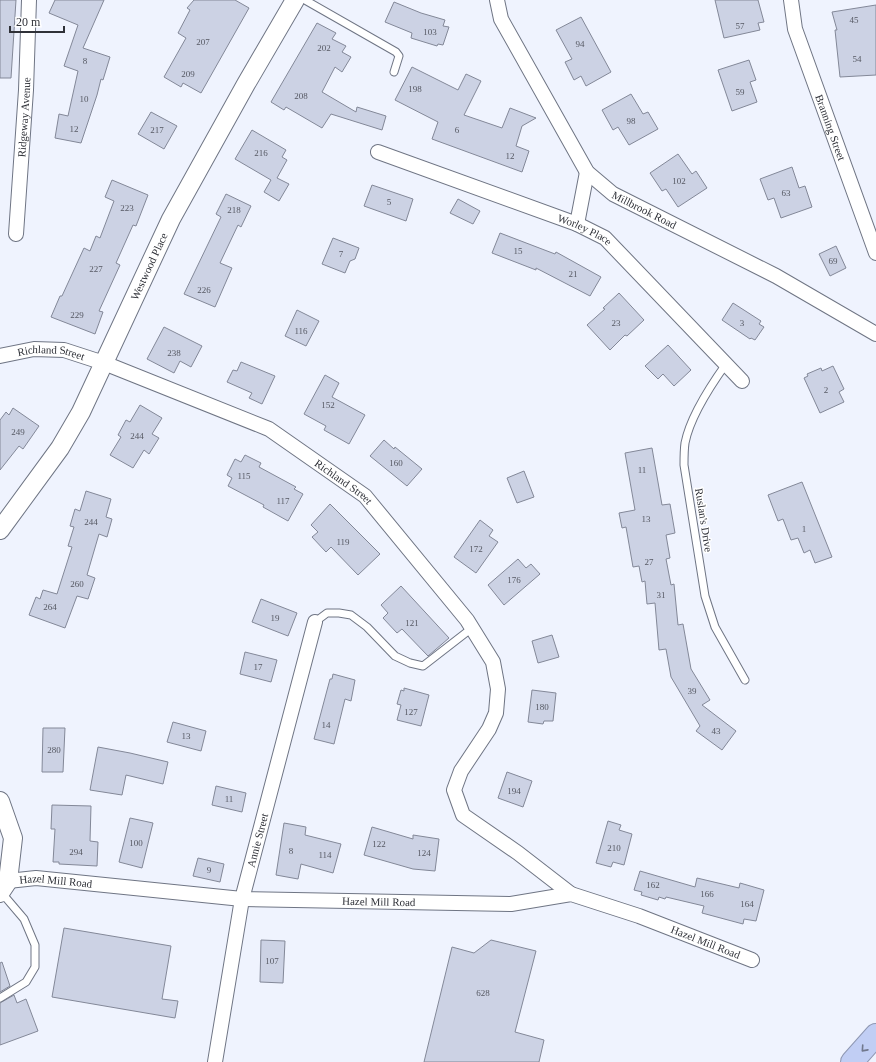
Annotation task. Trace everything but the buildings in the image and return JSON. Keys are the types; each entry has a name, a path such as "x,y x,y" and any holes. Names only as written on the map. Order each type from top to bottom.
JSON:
{"highway":[{"path":"852,1062 876,1036"}],"street":[{"name":"Ridgeway Avenue","path":"16,234 26,90 29,0"},
{"name":"Westwood Place","path":"0,530 60,448 81,412 171,219 246,84 295,0"},
{"name":"Millbrook Road","path":"497,0 502,19 587,172 613,194 776,276 876,334"},
{"name":"Branning Street","path":"791,0 795,29 876,253"},
{"name":"Worley Place","path":"378,152 577,224 605,238 742,381"},
{"path":"577,224 587,172"},
{"name":"Richland Street","path":"0,356 34,349 64,350 104,363 269,429 365,496 467,620 493,662 498,689 496,712 488,729 461,771 454,790 463,815 518,853 571,894"},
{"name":"Annie Street","path":"214,1062 242,899 315,622"},
{"path":"0,800 13,838 3,889"},
{"name":"Hazel Mill Road","path":"3,889 36,878 242,899 511,904 571,894 639,916 752,960"}],"lane":[{"path":"305,0 396,52 399,56 394,72"},
{"name":"Ruslan's Drive","path":"726,364 713,382 692,422 685,443 684,465 705,596 715,627 746,680"},
{"path":"315,622 327,613 351,615 367,627 395,656 410,663 423,666 472,628"},
{"path":"0,998 26,982 35,967 35,945 24,918 3,889"}]}
